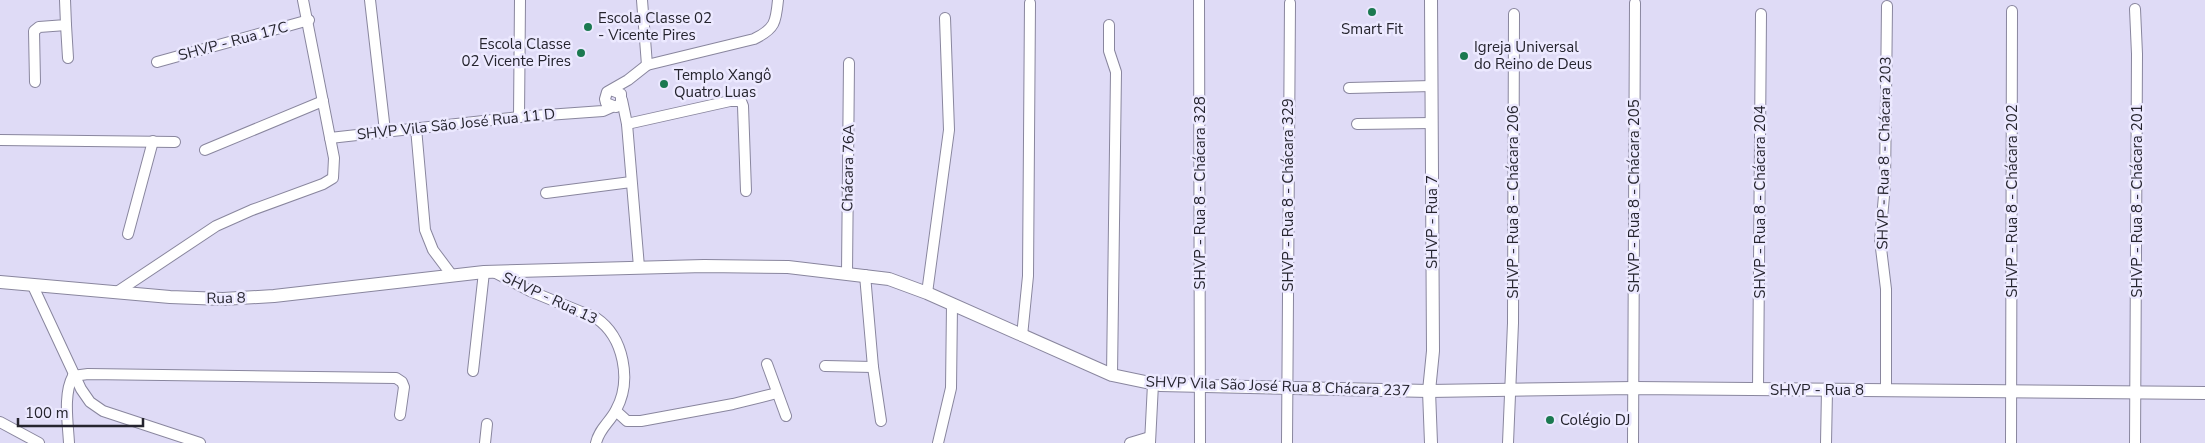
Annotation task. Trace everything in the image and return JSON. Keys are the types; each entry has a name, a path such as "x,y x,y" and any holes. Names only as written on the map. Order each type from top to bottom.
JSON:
{"street":[{"path":"66,0 68,58"},
{"path":"117,292 216,226 330,181 335,171 303,0"},
{"path":"370,0 385,131"},
{"path":"519,116 520,0"},
{"path":"642,0 647,65"},
{"path":"582,112 647,65 754,39 766,34 776,19 778,0"},
{"name":"SHVP - Rua 8 - Chácara 328","path":"1199,0 1200,443"},
{"name":"SHVP - Rua 7","path":"1431,443 1428,391 1433,351 1432,0"},
{"path":"1022,336 1028,276 1030,3"},
{"name":"SHVP - Rua 8 - Chácara 329","path":"1287,443 1290,3"},
{"name":"SHVP - Rua 8 - Chácara 205","path":"1633,443 1635,3"},
{"name":"SHVP - Rua 8 - Chácara 203","path":"1886,390 1886,289 1880,240 1885,186 1887,6"},
{"name":"SHVP - Rua 8 - Chácara 201","path":"2135,9 2137,54 2137,392 2135,443"},
{"name":"SHVP - Rua 8 - Chácara 202","path":"2011,443 2012,11"},
{"name":"SHVP - Rua 8 - Chácara 206","path":"1508,443 1511,389 1514,14"},
{"name":"SHVP - Rua 8 - Chácara 204","path":"1758,390 1761,14"},
{"path":"927,293 948,130 945,18"},
{"name":"SHVP - Rua 17C","path":"157,62 308,20"},
{"path":"1108,24 1109,52 1116,72 1112,375"},
{"path":"35,82 34,31 39,27 66,25"},
{"name":"Chácara 76A","path":"847,273 849,63"},
{"path":"618,103 628,80"},
{"path":"1349,88 1432,86"},
{"path":"608,93 618,91 618,103 626,121 639,268"},
{"path":"608,93 606,103 618,103"},
{"path":"626,121 739,100 743,106 746,191"},
{"path":"205,150 322,101"},
{"name":"SHVP Vila São José Rua 11 D","path":"330,138 519,116 603,111 618,103"},
{"path":"1356,124 1432,123"},
{"path":"416,128 425,230 433,250 451,274"},
{"path":"0,140 152,140 175,142"},
{"path":"128,234 152,140"},
{"path":"546,193 631,182"},
{"name":"SHVP Vila São José Rua 8 Chácara 237","path":"488,271 788,267 864,275 889,279 927,293 1112,375 1153,384 1428,391"},
{"path":"473,371 488,271"},
{"name":"Rua 8","path":"0,282 170,297 246,298 488,271"},
{"name":"SHVP - Rua 13","path":"488,271 530,291 596,318 604,324 612,335 625,372 624,394 616,411 599,432 596,443"},
{"path":"864,275 873,366 881,421"},
{"path":"32,284 73,376 85,396 96,406 147,426 200,443"},
{"path":"938,443 951,388 952,305"},
{"path":"767,364 786,416"},
{"path":"825,366 873,366"},
{"path":"73,376 88,374 396,378 402,382 404,387 400,415"},
{"path":"69,443 68,407 70,384 73,376"},
{"path":"1130,443 1150,440 1153,384"},
{"name":"SHVP - Rua 8","path":"1428,391 1634,388 2205,393"},
{"path":"1826,443 1827,390"},
{"path":"616,411 627,421 641,422 733,404 777,393"},
{"path":"0,422 39,443"},
{"path":"485,443 487,424"}],"place":[{"name":"Smart Fit","path":"1372,12"},
{"name":"Escola Classe 02 - Vicente Pires","path":"588,27"},
{"name":"Escola Classe 02 Vicente Pires","path":"581,53"},
{"name":"Igreja Universal do Reino de Deus","path":"1464,56"},
{"name":"Templo Xangô Quatro Luas","path":"664,84"},
{"name":"Colégio DJ","path":"1550,420"}]}
